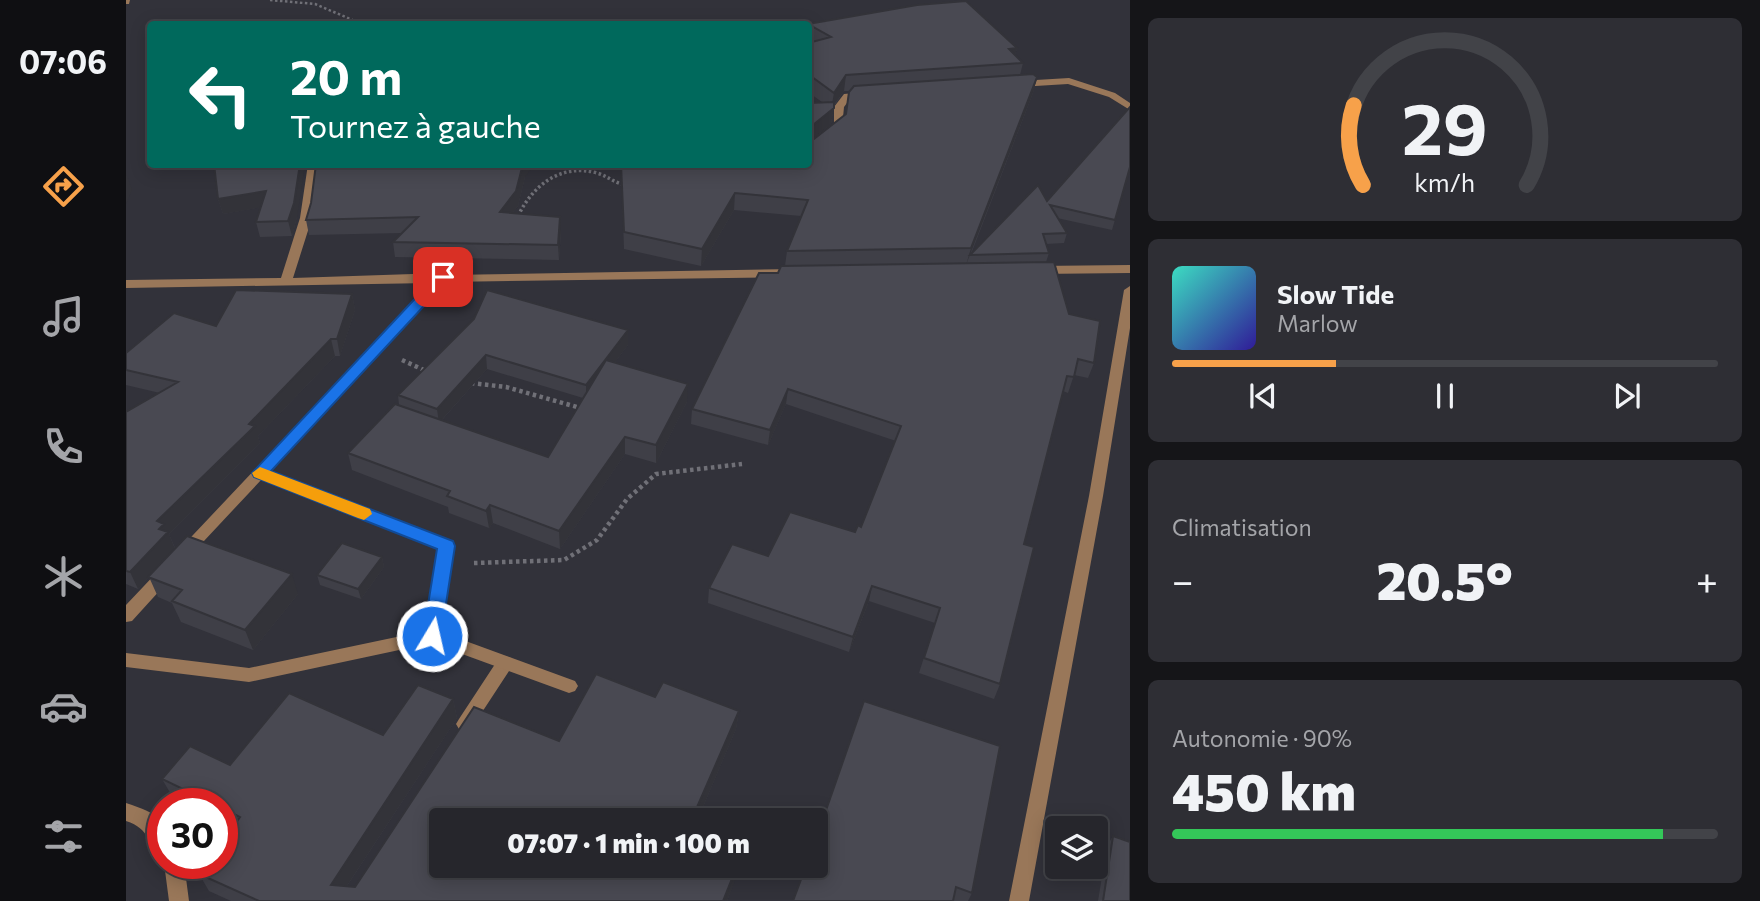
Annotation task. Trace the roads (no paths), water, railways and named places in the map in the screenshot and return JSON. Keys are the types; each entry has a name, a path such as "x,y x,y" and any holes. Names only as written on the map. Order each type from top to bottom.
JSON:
{"street":[{"path":"1013,84 1069,81 1112,95 1130,107"},
{"path":"812,150 839,126 839,107 848,96 875,94"},
{"path":"286,280 306,218 312,168"},
{"path":"1020,270 1130,269"},
{"path":"126,284 813,272"},
{"path":"126,616 443,277"},
{"path":"1019,901 1096,496 1130,290"},
{"path":"260,473 446,546 432,636"},
{"path":"126,660 249,675 432,636 569,686"},
{"path":"453,742 505,663"},
{"path":"126,812 147,819"},
{"path":"176,879 179,901"}]}
